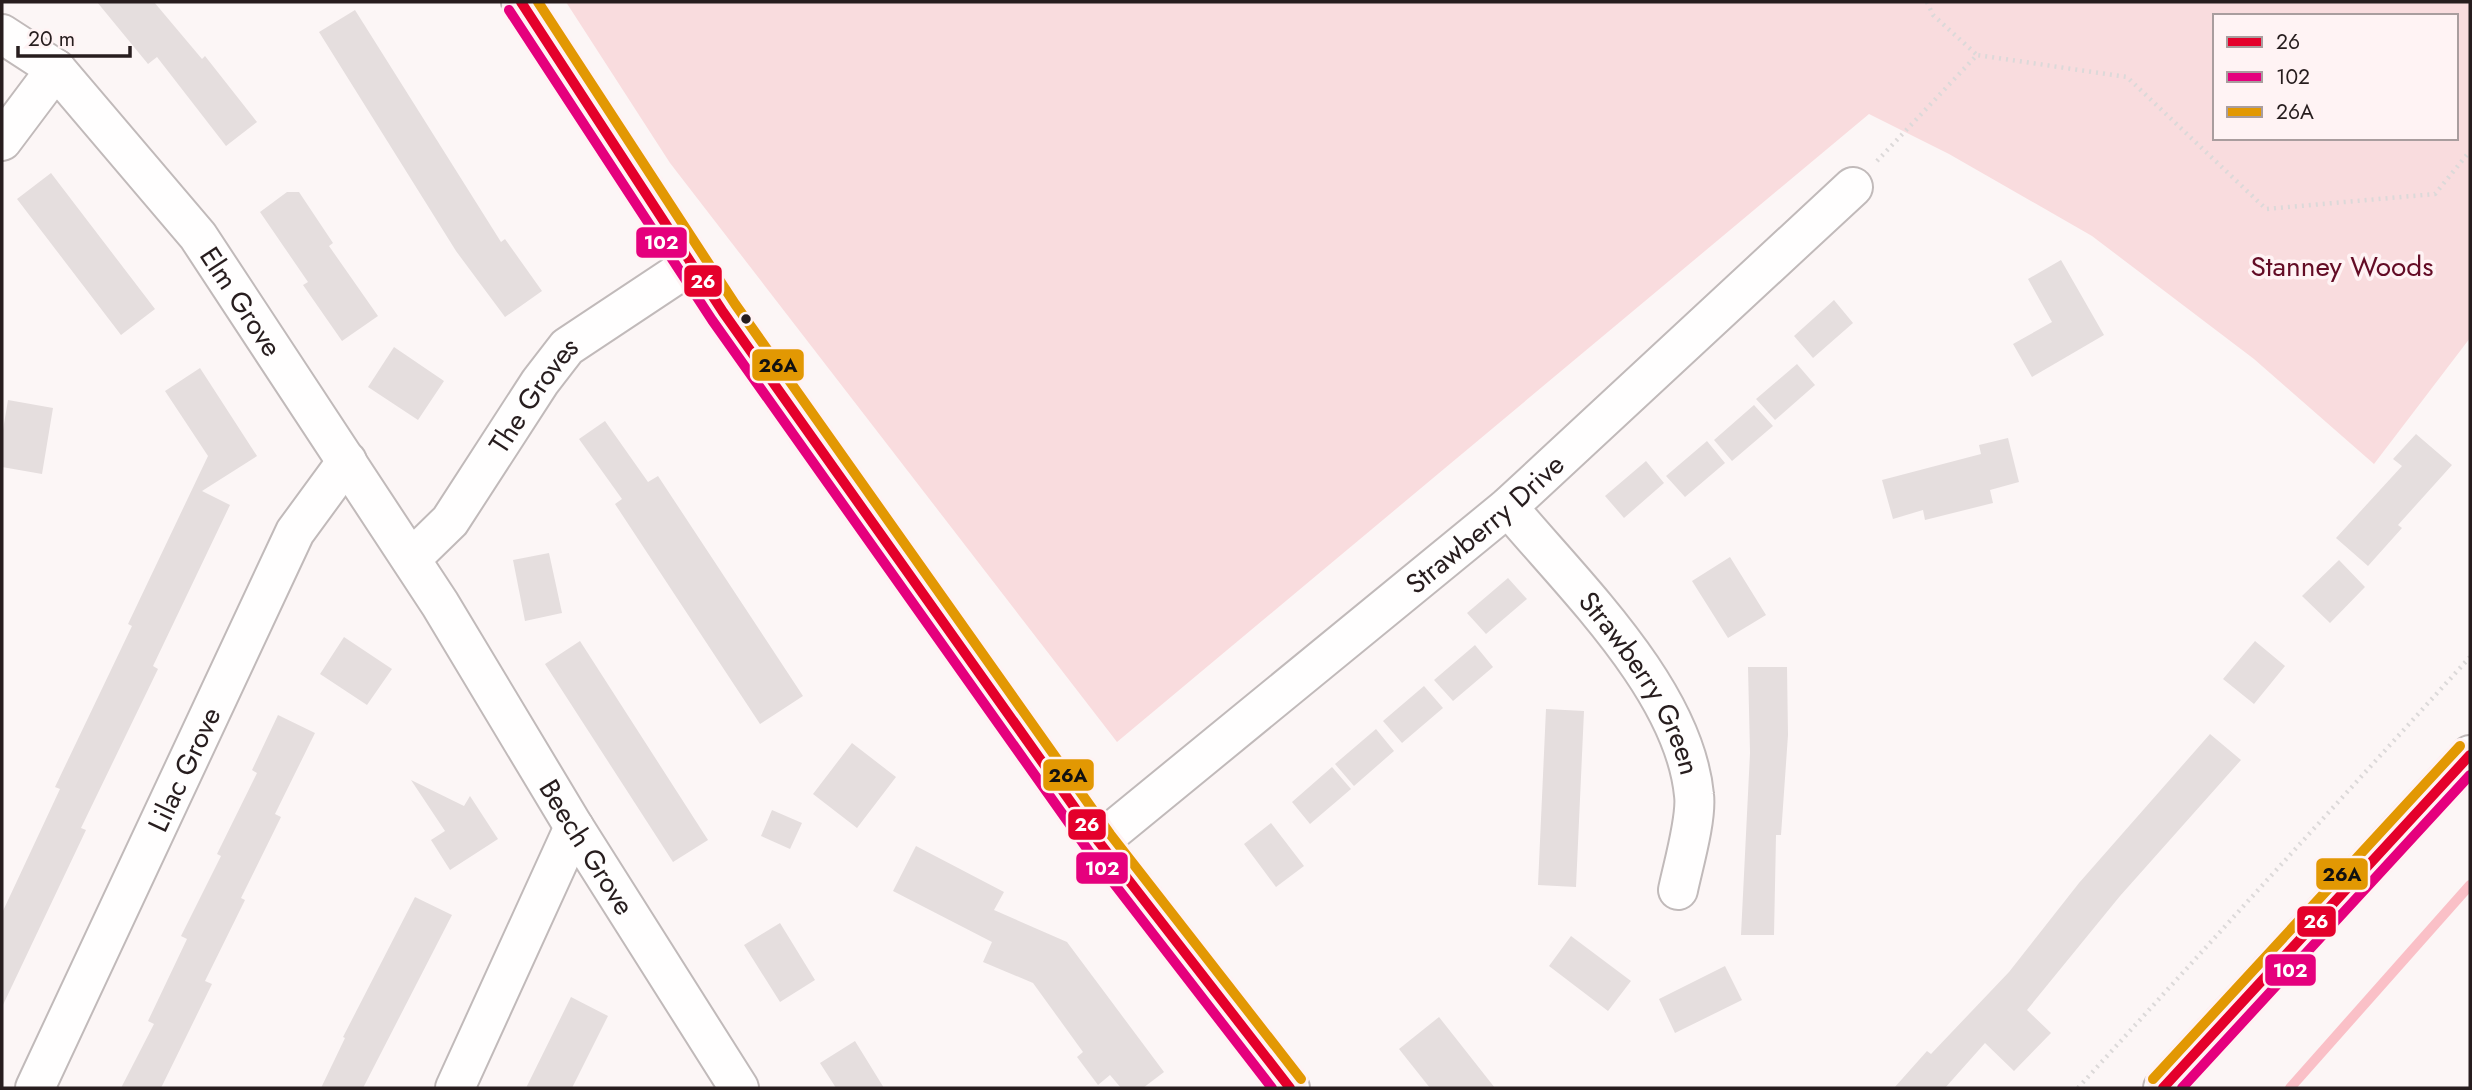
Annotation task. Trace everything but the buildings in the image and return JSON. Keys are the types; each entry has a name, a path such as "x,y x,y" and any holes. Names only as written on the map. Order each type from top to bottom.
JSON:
{"street":[{"path":"522,2 692,264 1099,842 1290,1088"},
{"name":"Elm Grove","path":"2,34 56,69 198,236 440,604"},
{"path":"2,141 56,69"},
{"name":"Strawberry Drive","path":"1099,842 1508,507 1853,187"},
{"name":"The Groves","path":"411,559 450,521 567,347 692,264"},
{"name":"Lilac Grove","path":"35,1088 295,532 347,461"},
{"name":"Strawberry Green","path":"1508,507 1627,649 1660,697 1687,754 1695,798 1678,890"},
{"name":"Beech Grove","path":"440,604 573,827 739,1088"},
{"path":"2163,1088 2470,755"},
{"path":"455,1088 573,827"}],"path":[{"path":"1927,2 1933,15 1977,55 2127,77 2266,209 2435,194 2470,151"},
{"path":"1853,187 1977,55"},
{"path":"2078,1088 2470,656"}],"green space":[{"name":"Stanney Woods","path":"566,2 2470,2 2470,338 2374,464 2254,359 2092,236 1949,154 1869,114 1117,742 670,163"}],"waterway":[{"path":"2290,1088 2470,885"}],"transit line":[{"name":"26","path":"521,2 723,312 1099,842 1290,1088"},
{"name":"26A","path":"538,2 735,304 1110,834 1301,1079"},
{"name":"102","path":"509,10 712,320 1088,850 1272,1088"},
{"name":"26A","path":"2153,1079 2460,746"},
{"name":"26","path":"2163,1088 2470,755"},
{"name":"102","path":"2182,1088 2470,775"}]}
